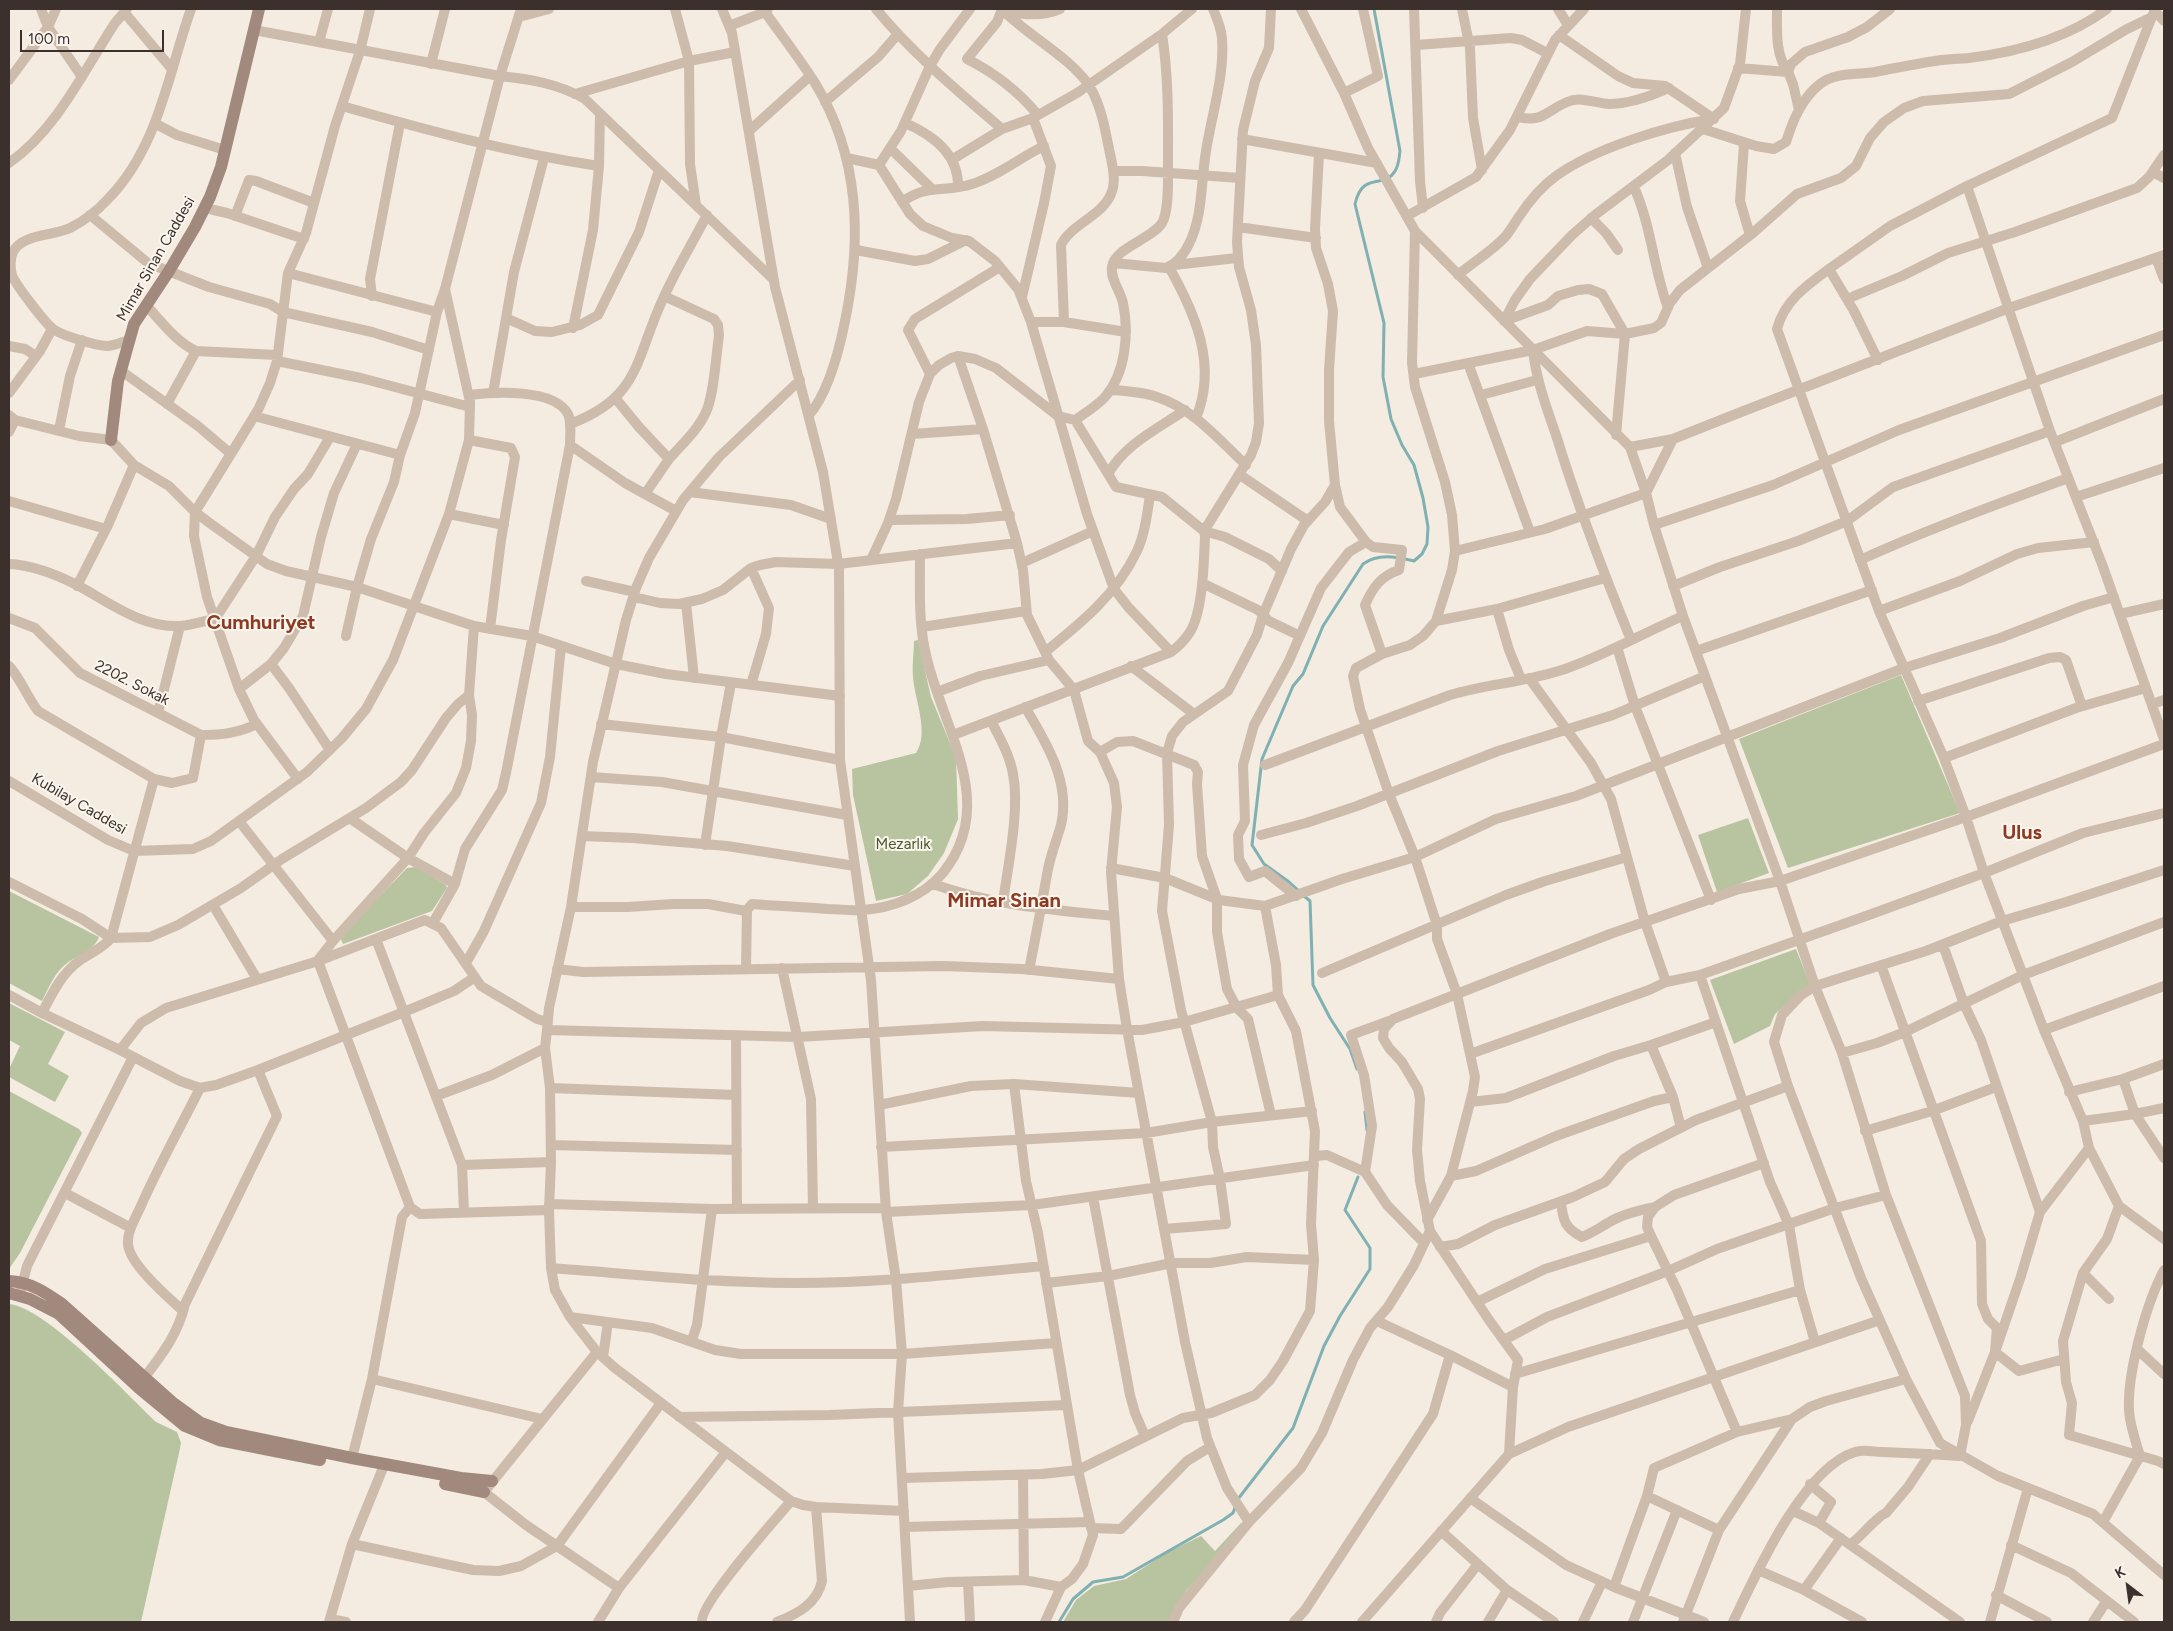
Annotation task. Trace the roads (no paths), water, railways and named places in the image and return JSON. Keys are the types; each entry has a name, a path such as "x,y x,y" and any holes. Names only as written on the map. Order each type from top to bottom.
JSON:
{"main road":[{"name":"Mimar Sinan Caddesi","path":"111,440 120,370 134,324 169,271 205,208 221,167 259,9"},
{"path":"9,1281 24,1282 45,1292 62,1304 172,1402 201,1422 226,1432 352,1458 484,1492"},
{"path":"14,1294 43,1304 59,1314 165,1410 184,1426 198,1432 219,1440 264,1451 492,1481"}],"street":[{"path":"41,9 48,27 82,77"},
{"path":"9,80 48,27 56,9"},
{"path":"129,340 108,346 82,340 52,329 12,284 10,259 17,246 23,241 56,234 72,228 90,215 117,189 147,144 156,124 171,68 191,9"},
{"path":"319,42 328,9"},
{"path":"298,779 257,724 239,689 207,597 194,536 195,512 254,416 270,383 277,358 288,273 304,239 342,106 360,51 370,9"},
{"path":"430,64 445,9"},
{"path":"346,636 357,587 371,539 394,482 419,395 437,312 445,288 500,76 520,13 549,9"},
{"path":"675,9 688,62 690,164 696,205"},
{"path":"722,9 729,26 735,52 774,280 824,472 838,564 840,760 868,968 885,1210 896,1280 902,1354 898,1412 910,1622"},
{"path":"876,9 897,35 1002,129"},
{"path":"879,165 905,123 930,66 970,9"},
{"path":"1001,9 1021,15 1052,13 1060,9"},
{"path":"1001,9 1074,69 1088,85 1097,100 1104,125 1113,171 1113,186 1107,200 1076,230 1065,236 1061,245 1064,322"},
{"path":"1001,9 997,22 967,59 981,66 1020,93 1036,116 1051,166 1050,179 1022,297"},
{"path":"953,159 1002,129 1036,116 1088,85 1162,34 1192,9"},
{"path":"1172,266 1189,245 1202,196 1203,177 1219,84 1222,39 1213,9"},
{"path":"953,734 1171,652 1182,643 1191,630 1202,583 1204,531 1246,464 1256,442 1259,423 1252,310 1237,258 1242,139 1255,81 1269,48 1271,9"},
{"path":"1301,9 1377,163 1415,232 1630,447 1646,494 1672,586 1780,881 1815,986 1842,1053 1886,1194 1965,1396 1966,1425"},
{"path":"1344,93 1378,76 1363,9"},
{"path":"1414,9 1420,181 1423,208"},
{"path":"1462,9 1469,42 1472,118 1482,170"},
{"path":"1558,9 1568,25"},
{"path":"1407,216 1464,186 1482,170 1517,117 1547,53 1559,35 1584,9"},
{"path":"1504,321 1515,300 1530,279 1591,218 1634,187 1724,108 1738,68 1746,9"},
{"path":"1777,9 1777,44 1782,64 1793,84 1799,110"},
{"path":"1788,72 1791,64 1805,52 1848,37 1867,27 1890,9"},
{"path":"1703,128 1744,144 1774,149 1786,142 1799,110 1808,95 1822,83 1834,77 1867,74 1937,60 1970,58 2016,48 2068,32 2095,18 2107,9"},
{"path":"9,163 24,153 50,124 115,23 126,10 171,68"},
{"path":"729,26 766,10 825,102 839,134 851,175 856,250 853,285 841,343 819,403 809,415"},
{"path":"2153,12 2164,21"},
{"path":"2153,12 2112,118 1967,186 1890,226 1829,269 1791,300 1780,316 1777,328 1801,390 1824,462 1872,590 1878,611 1944,758 1984,873 2044,1030 2083,1121 2089,1148 2119,1206 2164,1239"},
{"path":"1414,374 1533,350 1587,331 1626,334 1654,328 1661,323 1680,290 1750,235 1797,194 1841,178 1856,166 1870,138 1884,122 1904,108 1923,101 2009,94 2072,62 2153,12"},
{"path":"254,30 552,85 575,94 600,114 774,280"},
{"path":"1075,420 1103,399 1111,390 1122,362 1126,332 1123,301 1111,268 1126,250 1151,234 1162,224 1165,216 1168,173 1169,96 1162,34"},
{"path":"825,102 878,57 897,35"},
{"path":"1559,35 1606,69 1633,83 1665,86 1714,118"},
{"path":"1416,45 1511,38 1522,40 1547,53"},
{"path":"575,94 688,62 735,52"},
{"path":"1738,68 1788,72"},
{"path":"749,131 810,76"},
{"path":"1517,117 1539,119 1568,102 1587,100 1609,104 1625,102 1648,98 1669,88"},
{"path":"342,106 482,144 544,158 598,166"},
{"path":"573,328 593,230 600,114"},
{"path":"1458,275 1494,248 1507,235 1527,205 1556,176 1569,168 1626,143 1685,123 1714,118"},
{"path":"372,296 370,279 400,123"},
{"path":"905,123 922,130 939,143 953,159 958,176 958,187"},
{"path":"156,124 177,135 225,150"},
{"path":"1242,139 1377,163"},
{"path":"1744,144 1740,201 1750,235"},
{"path":"902,202 923,190 970,185 988,179 1021,157 1044,146"},
{"path":"890,148 933,190"},
{"path":"1675,153 1687,206 1708,268"},
{"path":"1319,154 1318,187 1315,206 1316,248 1328,284 1333,311 1329,370 1329,421 1335,485 1340,507 1366,542 1373,547 1402,550 1399,570 1385,575 1371,590 1365,605 1382,654"},
{"path":"1847,299 1902,276 1948,253 2137,188 2153,172 2164,154"},
{"path":"493,393 514,272 544,158"},
{"path":"846,158 879,165 910,214 923,226 952,238 966,240 982,250 1000,267 1018,290 1031,322 1093,531 1114,589 1129,608 1171,652"},
{"path":"506,318 534,331 552,332 573,328 598,315 639,232 659,170"},
{"path":"1113,171 1240,178"},
{"path":"2153,172 2164,178"},
{"path":"235,216 249,180 256,180 314,202"},
{"path":"1967,186 2050,431 2094,542 2164,739"},
{"path":"1634,187 1644,209 1652,238 1659,285 1668,308"},
{"path":"205,208 304,239"},
{"path":"90,215 148,262 169,271 217,289 270,304 283,312 380,334 429,350"},
{"path":"570,424 591,416 616,399 637,367 664,296 707,216"},
{"path":"1591,218 1606,233 1618,250"},
{"path":"1238,227 1316,238"},
{"path":"1415,232 1414,374 1418,396 1452,515 1456,551 1436,621 1423,636 1410,644 1382,654 1356,668 1353,676 1360,709 1389,794 1415,857 1436,925 1437,939 1457,994 1475,1077 1451,1176 1427,1220"},
{"path":"856,250 916,261 928,259 966,240"},
{"path":"1630,447 1673,439 2009,308 2160,256 2164,279"},
{"path":"1114,263 1166,268 1237,258"},
{"path":"1172,266 1196,324 1205,355 1204,396 1196,418"},
{"path":"930,374 908,330 915,319 1000,267"},
{"path":"1829,269 1847,299 1878,360"},
{"path":"288,273 437,312"},
{"path":"134,851 193,849 211,841 298,779 330,750 366,709 393,660 415,607 449,514 469,440 469,395 445,288"},
{"path":"1504,321 1548,305 1558,296 1578,290 1589,289 1602,294 1626,334 1616,435"},
{"path":"645,494 670,459 695,431 706,412 712,392 719,334 718,326 714,319 664,296"},
{"path":"146,305 177,337 189,348 196,351 277,358 470,407"},
{"path":"1031,322 1064,322 1126,332"},
{"path":"9,393 36,356 52,329"},
{"path":"1654,525 1773,485 1899,430 2164,335"},
{"path":"59,430 70,376 82,340"},
{"path":"9,346 25,349 36,356"},
{"path":"1533,350 1537,380 1605,578 1631,640"},
{"path":"168,404 196,351"},
{"path":"958,356 1010,515 1022,563 1026,611 1033,630 1047,656 1074,690 1088,741 1100,752 1114,783 1117,807 1115,834 1111,847 1111,868 1119,979 1156,1189 1172,1263 1185,1342 1210,1447 1227,1488 1249,1522"},
{"path":"871,560 889,520 919,402 930,374 945,362 958,356 975,359 996,368 1058,416 1075,420 1116,487 1162,497 1204,531 1225,537 1268,559 1282,571"},
{"path":"1468,362 1530,532"},
{"path":"120,370 216,440 231,454"},
{"path":"800,380 719,457 690,492 676,511 649,558 634,594 601,724 571,907 547,1026 545,1048 550,1088 551,1162 549,1207 551,1268 555,1290 570,1317 600,1355 791,1501 816,1507 904,1511"},
{"path":"1480,395 1537,380"},
{"path":"1111,390 1157,397 1185,410 1246,464"},
{"path":"433,924 455,884 465,849 502,790 519,715 532,636 570,445 568,414 555,402 527,394 493,393 469,395"},
{"path":"616,399 639,427 670,459"},
{"path":"2054,442 2164,399"},
{"path":"1108,474 1113,465 1136,442 1185,410"},
{"path":"254,416 400,456"},
{"path":"9,432 12,417 79,436 111,440 134,465 169,486 195,512 267,564 286,571 357,587 474,626 532,636 616,664 694,678 840,696"},
{"path":"912,434 983,429"},
{"path":"1672,586 1720,567 1798,541 1846,521 1892,487 2050,431"},
{"path":"9,564 38,570 78,586 128,615 152,622 180,626 215,619 256,556 275,518 294,489 308,474 330,436"},
{"path":"1456,551 1530,532 1646,494 1673,439"},
{"path":"469,440 511,448 515,456 490,629"},
{"path":"239,689 271,664 284,648 303,616 334,493 358,444"},
{"path":"570,445 606,471 676,511"},
{"path":"78,586 134,465"},
{"path":"2076,497 2164,468"},
{"path":"1240,475 1308,521"},
{"path":"1860,560 1940,525 1999,505 2068,478"},
{"path":"1164,1229 1226,1224 1220,1179 1213,1147 1212,1122 1184,1022 1162,911 1169,825 1167,754 1172,736 1183,722 1228,691 1257,635 1291,549 1308,521 1325,502 1335,485"},
{"path":"690,492 791,505 831,519"},
{"path":"937,692 980,676 1047,656 1114,589 1138,550 1147,519 1150,495"},
{"path":"9,501 106,529"},
{"path":"449,514 504,525"},
{"path":"889,520 967,519 1010,515"},
{"path":"1022,563 1093,531"},
{"path":"1296,896 1265,871 1249,877 1240,859 1238,835 1245,821 1242,780 1246,750 1254,726 1288,663 1320,588 1349,552 1366,542"},
{"path":"1878,611 1960,581 2017,554 2038,548 2094,542"},
{"path":"586,581 634,594 660,604 686,603 702,599 722,590 750,568 776,562 838,564 1017,543"},
{"path":"746,969 747,910 752,904 861,910 894,905 916,896 933,884 949,865 958,849 965,828 968,806 966,781 961,756 927,660 919,600 920,554"},
{"path":"750,568 769,608 766,634 751,685"},
{"path":"1436,621 1497,609 1605,578"},
{"path":"1202,583 1258,610 1263,616 1279,627 1300,636"},
{"path":"1696,651 1872,590"},
{"path":"1111,868 1166,878 1217,899 1265,906 1415,857 1496,819 1550,805 1904,668 2000,638 2083,606 2114,597"},
{"path":"686,603 694,678"},
{"path":"2120,614 2164,604"},
{"path":"1497,609 1508,650 1525,679 1591,763 1612,799 1645,922 1666,982"},
{"path":"922,627 1026,611"},
{"path":"1265,765 1450,695 1474,688 1563,670 1683,616"},
{"name":"2202. Sokak","path":"9,618 35,628 80,673 201,735 221,735 239,732 257,724"},
{"path":"158,713 180,626"},
{"path":"318,961 333,941 408,858 424,833 456,793 466,768 472,715 470,695 474,626"},
{"path":"466,963 484,931 541,803 550,757 561,646"},
{"path":"1617,647 1635,706 1660,764 1711,900"},
{"path":"1918,701 2050,658 2060,657 2066,660 2082,706"},
{"path":"271,664 330,750"},
{"path":"9,666 16,674 26,696 38,711 154,779 172,783 193,778 201,735"},
{"path":"1132,666 1194,714"},
{"path":"1261,835 1306,823 1389,794 1498,751 1613,715 1705,676"},
{"path":"706,845 721,737 731,682"},
{"path":"1944,758 2003,734 2082,706 2146,688"},
{"path":"9,882 76,915 111,938 150,937 178,925 212,905 351,819 401,782 412,770 446,718 458,704 470,695"},
{"path":"2152,704 2164,700"},
{"path":"1026,707 1048,745 1058,770 1063,797 1061,823 1048,866 1042,909 1029,970"},
{"path":"991,721 1009,759 1014,790 1010,847 1003,902"},
{"path":"601,724 721,737 840,760"},
{"path":"1100,752 1117,742 1133,741 1194,765 1198,772 1197,784 1202,856 1217,899 1217,932 1227,989 1237,1008 1248,1019 1271,1115"},
{"path":"1365,1172 1372,1131 1364,1075 1351,1036 1645,922 1739,889 1780,881 1966,817 2164,744"},
{"path":"591,777 662,782 847,815"},
{"path":"42,1013 59,982 67,972 78,961 104,946 111,938 154,779"},
{"name":"Kubilay Caddesi","path":"9,781 108,840 134,851"},
{"path":"1470,1054 1649,990 1666,982 1700,976 1984,873 2083,833 2164,813"},
{"path":"351,819 408,858 455,884"},
{"path":"239,820 333,941"},
{"path":"582,836 633,838 727,846 855,866"},
{"path":"1322,973 1364,953 1530,886 1627,857"},
{"path":"2164,870 2066,902 2002,920 1943,944 1815,986 1801,995 1782,1016 1774,1042 1788,1086 1861,1278 1906,1379 1940,1443 1998,1476 2093,1514 2164,1575"},
{"path":"933,884 958,893 1042,909 1114,916"},
{"path":"571,907 708,904 747,910"},
{"path":"212,905 257,979"},
{"path":"903,1478 1023,1475 1078,1470 1183,1418 1202,1414 1255,1395 1270,1380 1310,1311 1314,1260 1311,1224 1315,1131 1296,1031 1278,995 1276,964 1265,906"},
{"path":"120,1050 142,1023 154,1014 179,1002 318,961 425,920 441,928 481,986 547,1026 798,1038 943,1027 998,1025 1142,1030 1184,1022 1278,995"},
{"path":"1842,1053 1877,1043 1905,1032 2023,975 2164,922"},
{"path":"376,939 462,1165 464,1212"},
{"path":"1943,944 1964,1004 1981,1040 2040,1212"},
{"path":"318,961 410,1207 420,1214 549,1207 885,1210 1032,1204 1220,1179 1315,1161 1328,1155 1365,1172 1387,1205 1424,1243"},
{"path":"1881,965 1932,1111 1981,1242 1982,1304 1988,1319 1997,1328 1995,1352"},
{"path":"557,969 583,972 942,966 1029,970 1119,979"},
{"path":"782,968 811,1098 813,1208"},
{"path":"1700,976 1770,1182 1789,1225 1800,1290 1815,1342"},
{"path":"9,995 180,1081 200,1088 216,1085 258,1070 404,1012 454,991 476,977"},
{"path":"2044,1030 2164,986"},
{"path":"1392,1020 1384,1029 1383,1038 1389,1048 1402,1062 1418,1089 1420,1099 1417,1150 1430,1231 1518,1360 1513,1387 1509,1454"},
{"path":"1470,1102 1506,1098 1614,1056 1716,1022"},
{"path":"736,1036 737,1209"},
{"path":"1651,1045 1673,1097 1681,1128"},
{"path":"436,1096 492,1075 545,1048"},
{"path":"14,1294 24,1282 27,1266 133,1057"},
{"path":"2070,1092 2123,1079 2164,1064"},
{"path":"144,1378 164,1352 184,1311 185,1304 277,1116 258,1070"},
{"path":"2123,1079 2135,1114 2164,1158"},
{"path":"879,1105 971,1086 1014,1084 1139,1093"},
{"path":"1014,1084 1021,1140 1078,1470 1093,1535 1083,1564 1072,1579 1061,1587 1045,1622"},
{"path":"1440,1247 1458,1244 1495,1225 1561,1202 1605,1182 1624,1159 1638,1149 1696,1120 1788,1086"},
{"path":"1865,1131 1932,1111 1996,1087"},
{"path":"184,1311 148,1276 134,1258 128,1245 131,1228 149,1187 200,1088"},
{"path":"550,1088 736,1095"},
{"path":"1451,1176 1476,1172 1556,1136 1654,1101 1673,1097"},
{"path":"2083,1121 2164,1108"},
{"path":"882,1147 1146,1132 1212,1122 1312,1111"},
{"path":"551,1145 737,1150"},
{"path":"1960,1456 1966,1425 1995,1352 2040,1212 2089,1148"},
{"path":"462,1165 551,1162"},
{"path":"1737,1432 1668,1271 1651,1236 1648,1227 1648,1217 1656,1207 1674,1194 1764,1163"},
{"path":"64,1193 131,1228"},
{"path":"1504,1340 1547,1317 1668,1271 1717,1249 1834,1208 1886,1194"},
{"path":"1093,1197 1130,1395 1145,1436"},
{"path":"1561,1202 1563,1221 1573,1232 1582,1237 1597,1231 1614,1220 1639,1210 1656,1207"},
{"path":"2119,1206 2107,1239 2082,1273 2063,1342 2066,1382 2072,1403 2069,1435 2140,1456 2162,1459"},
{"path":"352,1458 372,1379 402,1217 410,1207"},
{"path":"692,1340 697,1324 712,1209"},
{"path":"1173,1622 1179,1608 1249,1522 1301,1468 1322,1433 1353,1360 1414,1265 1430,1231"},
{"path":"1477,1302 1545,1269 1651,1236"},
{"path":"1046,1283 1108,1276 1172,1263 1210,1263 1247,1257 1314,1260"},
{"path":"551,1268 703,1281 794,1283 896,1280 1044,1266"},
{"path":"2103,1522 2140,1456 2129,1412 2133,1366 2157,1284 2164,1270"},
{"path":"2082,1273 2109,1299"},
{"path":"1515,1374 1800,1290"},
{"path":"570,1317 652,1328 692,1340 716,1350 741,1354 902,1354 1056,1343"},
{"path":"1362,1622 1509,1454 1568,1428 1880,1320"},
{"path":"1377,1321 1513,1387"},
{"path":"608,1322 600,1355 542,1419 484,1492 502,1508 619,1588"},
{"path":"2137,1349 2163,1371"},
{"path":"1995,1352 2019,1371 2064,1358"},
{"path":"1294,1622 1311,1602 1433,1414 1450,1355"},
{"path":"372,1379 542,1419"},
{"path":"1614,1587 1647,1496 1654,1468 1737,1432 1792,1419 1810,1407 1826,1400 1906,1379"},
{"path":"352,1544 473,1570 499,1571 520,1566 557,1546 661,1403"},
{"path":"679,1417 829,1415 1067,1405"},
{"path":"1684,1619 1719,1530 1792,1419"},
{"path":"905,1527 1023,1523 1090,1525 1121,1529 1187,1461 1210,1447"},
{"path":"1733,1622 1758,1570 1793,1511 1810,1484 1832,1463 1857,1451 1960,1456"},
{"path":"598,1622 619,1588 726,1452"},
{"path":"1851,1544 1862,1536 1881,1514 1886,1513 1908,1487 1930,1454"},
{"path":"346,1622 330,1620 352,1544 383,1467"},
{"path":"1023,1475 1024,1580"},
{"path":"1810,1484 1831,1502 1819,1522"},
{"path":"1990,1622 1996,1595 2028,1488"},
{"path":"1647,1496 1719,1530"},
{"path":"1470,1498 1566,1566 1644,1598 1684,1619 1704,1622"},
{"path":"702,1622 704,1611 724,1582 791,1501"},
{"path":"777,1622 803,1610 820,1589 822,1581 816,1507"},
{"path":"1633,1622 1644,1598 1676,1510"},
{"path":"1793,1511 1819,1522 1960,1622"},
{"path":"1441,1531 1507,1590 1554,1622"},
{"path":"1804,1590 1841,1538"},
{"path":"2011,1545 2071,1573 2134,1622"},
{"path":"1436,1622 1440,1613 1478,1564"},
{"path":"1758,1570 1804,1590 1862,1622"},
{"path":"908,1586 1024,1580 1061,1587"},
{"path":"968,1582 970,1622"},
{"path":"1583,1622 1602,1582"},
{"path":"1488,1622 1507,1590"},
{"path":"1996,1595 2047,1622"},
{"path":"2093,1622 2106,1602"}],"waterway":[{"path":"1299,891 1264,864 1252,845 1262,759 1293,686 1303,674 1323,626 1363,564 1381,557 1394,557 1414,561 1422,554 1427,544 1428,527 1423,498 1414,465 1402,445 1391,419 1383,377 1384,323 1355,204 1363,187 1385,179 1395,171 1400,151 1374,9"},
{"path":"1304,896 1310,901 1313,985 1330,1018 1350,1049 1357,1069"},
{"path":"1365,1112 1367,1130"},
{"path":"1238,1499 1293,1428 1324,1346 1340,1316 1370,1269 1370,1248 1345,1210 1358,1177"},
{"path":"1059,1622 1073,1599 1093,1582 1123,1577 1223,1520 1233,1513 1236,1505"}],"district":[{"name":"Cumhuriyet","path":"261,623"},
{"name":"Ulus","path":"2022,833"},
{"name":"Mimar Sinan","path":"1004,901"}],"park label":[{"name":"Mezarlık","path":"903,845"}]}
